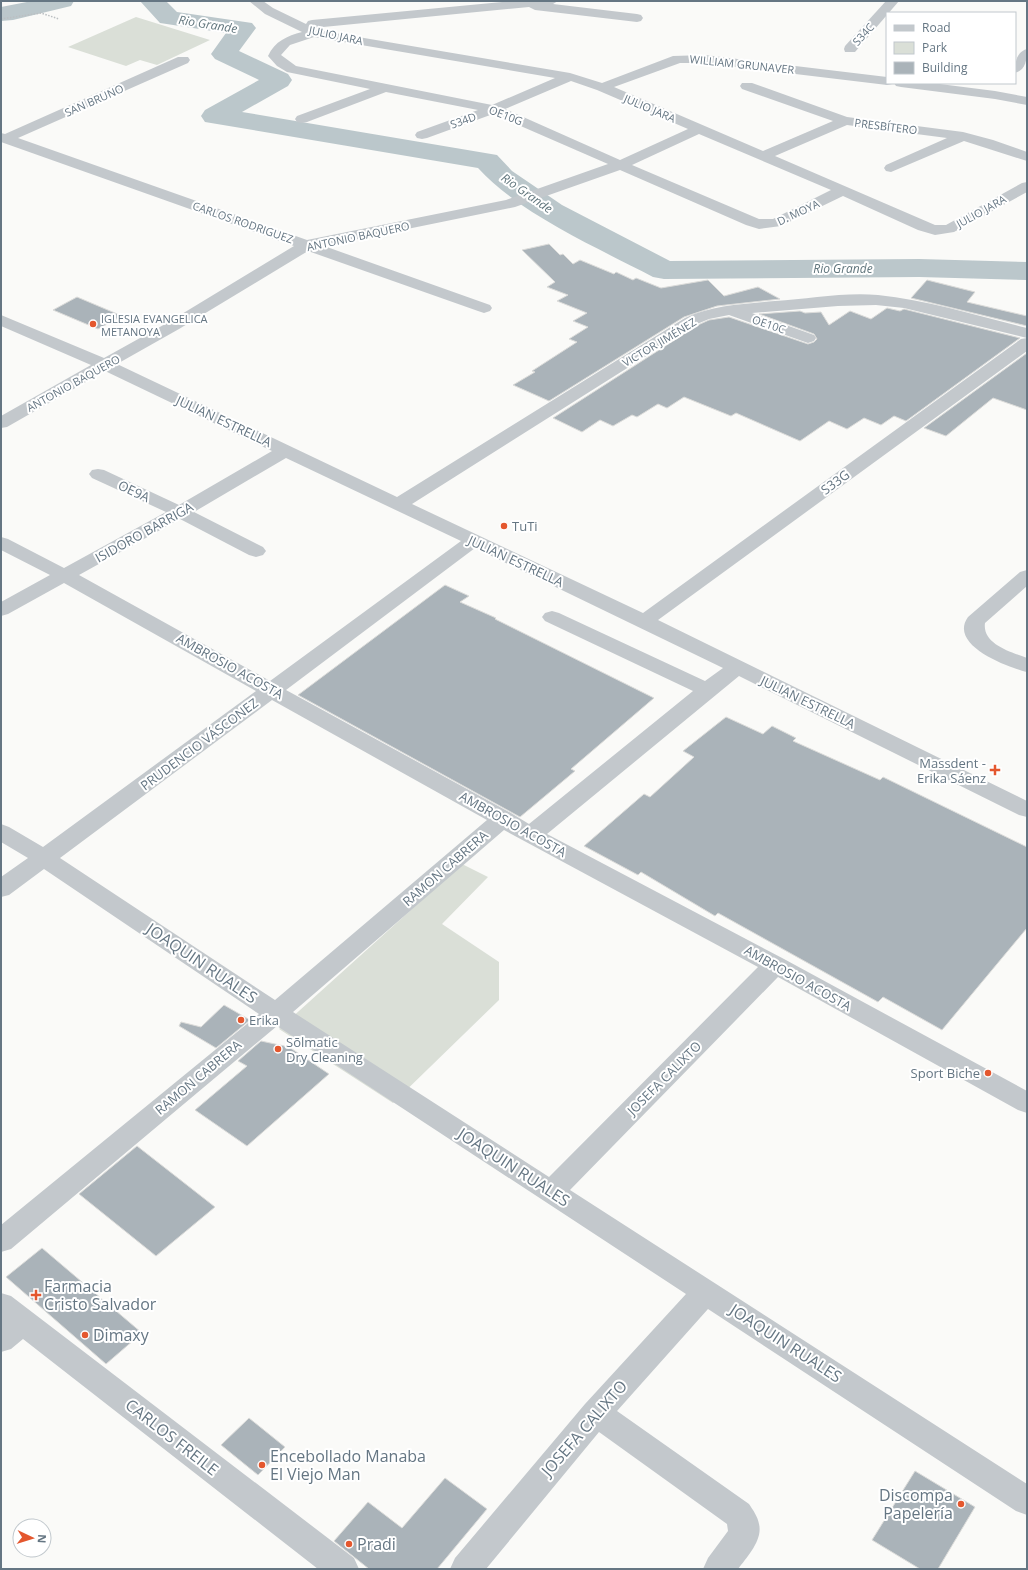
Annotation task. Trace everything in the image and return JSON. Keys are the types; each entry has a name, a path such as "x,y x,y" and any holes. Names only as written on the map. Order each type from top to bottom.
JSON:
{"street":[{"name":"JULIO JARA","path":"255,1 269,11 314,33 570,77 602,87 843,190 923,227 935,230 949,229 1027,186"},
{"path":"472,1 493,8"},
{"path":"297,25 493,8 552,1"},
{"name":"S34C","path":"850,49 893,1"},
{"path":"518,4 637,18"},
{"name":"OE10G","path":"314,33 282,44 276,50 274,56 292,69 493,108 751,222"},
{"path":"1016,68 1027,53"},
{"name":"WILLIAM GRUNAVER","path":"602,87 678,59 685,58 705,59 886,81"},
{"name":"SAN BRUNO","path":"3,138 183,60"},
{"name":"S34D","path":"422,135 570,77"},
{"path":"910,84 995,94 1027,101"},
{"path":"995,94 1003,84"},
{"name":"PRESBÍTERO","path":"747,86 845,121 963,136 1027,157"},
{"path":"302,119 384,88"},
{"path":"763,156 845,121"},
{"name":"ANTONIO BAQUERO","path":"1,423 105,365 307,245 510,204 620,165 698,129"},
{"path":"891,168 963,136"},
{"name":"CARLOS RODRIGUEZ","path":"3,138 484,308"},
{"name":"D. MOYA","path":"751,222 759,224 776,224 843,190"},
{"name":"VICTOR JIMÉNEZ","path":"397,505 691,321 704,315 729,310 838,301 890,301 1027,333"},
{"name":"OE10C","path":"729,310 808,338"},
{"name":"JULIAN ESTRELLA","path":"1,320 105,365 286,450 397,505 644,621 1027,810"},
{"name":"S33G","path":"644,621 1027,343"},
{"name":"ISIDORO BARRIGA","path":"1,610 66,576 180,512 286,450"},
{"name":"OE9A","path":"98,474 180,512 256,551"},
{"name":"PRUDENCIO VÁSCONEZ","path":"1,888 44,858 473,541"},
{"name":"AMBROSIO ACOSTA","path":"1,543 66,576 272,689 531,835 1026,1101"},
{"path":"1027,576 975,621 973,627 973,633 982,644 1027,666"},
{"path":"552,617 707,690"},
{"path":"531,835 737,667"},
{"name":"RAMON CABRERA","path":"1,1241 276,1012 503,818"},
{"name":"JOAQUIN RUALES","path":"1,832 44,858 276,1012 1027,1501"},
{"name":"JOSEFA CALIXTO","path":"552,1192 775,965"},
{"name":"JOSEFA CALIXTO","path":"466,1569 596,1413 706,1291"},
{"path":"1,1340 12,1313"},
{"name":"CARLOS FREILE","path":"12,1313 342,1569"},
{"path":"596,1413 738,1514 744,1524 743,1536 719,1569"}],"path":[{"path":"1,19 41,13 59,19"}],"green space":[{"path":"136,17 210,40 157,65 140,60 126,66 68,47"},
{"path":"462,864 488,877 442,924 499,962 499,1000 393,1103 279,1029"}],"building":[{"path":"549,244 560,255 563,254 573,264 580,260 614,274 616,272 633,280 636,278 661,288 708,280 724,296 758,287 780,299 717,306 684,317 549,401 513,385 535,372 532,371 577,342 569,339 588,327 573,321 587,313 557,301 568,295 547,287 555,282 522,250"},
{"path":"927,280 975,292 967,302 1027,316 1027,326 911,298"},
{"path":"77,297 122,316 98,329 53,310"},
{"path":"887,308 900,311 904,309 1020,338 906,421 894,416 881,425 864,418 847,429 829,421 800,441 736,413 731,416 684,397 667,408 658,404 637,417 632,415 613,426 600,420 582,432 553,418 698,325 709,320 729,317 808,344 817,339 814,334 759,314 800,311 805,313 821,312 829,325 850,311 871,319"},
{"path":"1027,353 1027,410 993,398 946,436 924,428"},
{"path":"445,585 469,596 460,602 496,618 495,619 654,698 571,769 575,771 520,817 298,695"},
{"path":"726,717 763,734 772,726 796,738 793,741 880,780 883,777 1027,847 1027,928 942,1030 883,997 878,1002 718,913 715,916 641,872 638,875 584,846 644,794 650,797 694,757 683,751"},
{"path":"224,1005 250,1020 216,1048 179,1026 181,1022 201,1027"},
{"path":"261,1041 289,1047 329,1074 247,1146 195,1110 247,1066 238,1061"},
{"path":"137,1146 215,1207 156,1256 79,1194"},
{"path":"42,1248 142,1333 106,1364 6,1277"},
{"path":"249,1418 285,1447 258,1475 221,1445"},
{"path":"915,1471 975,1507 938,1569 920,1569 872,1540"},
{"path":"445,1478 487,1509 437,1569 369,1569 334,1541 368,1502 402,1528"}],"waterway":[{"name":"Rio Grande","path":"1,14 13,13 62,1"},
{"name":"Rio Grande","path":"152,1 169,18 243,28 224,54 279,80 215,116 487,161 502,177 551,211 664,270 919,268 1027,271"}],"place":[{"name":"IGLESIA EVANGELICA METANOYA","path":"93,324"},
{"name":"TuTi","path":"504,526"},
{"name":"Massdent - Erika Sáenz","path":"995,770"},
{"name":"Erika","path":"241,1020"},
{"name":"Sōlmatic Dry Cleaning","path":"278,1049"},
{"name":"Sport Biche","path":"988,1073"},
{"name":"Farmacia Cristo Salvador","path":"36,1295"},
{"name":"Dimaxy","path":"85,1335"},
{"name":"Encebollado Manaba El Viejo Man","path":"262,1465"},
{"name":"Discompa Papelería","path":"961,1504"},
{"name":"Pradi","path":"349,1544"}]}
